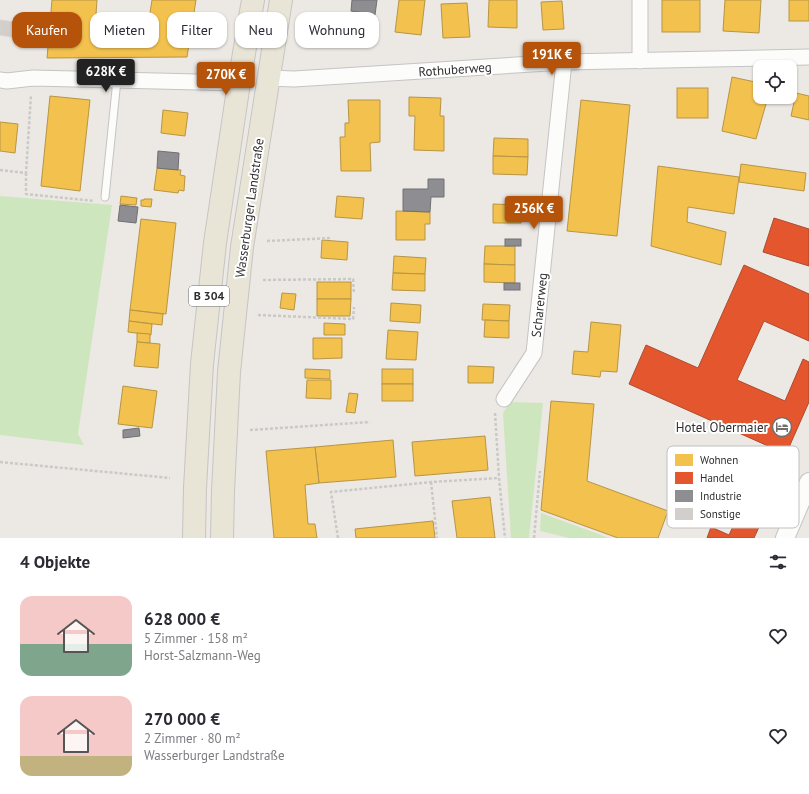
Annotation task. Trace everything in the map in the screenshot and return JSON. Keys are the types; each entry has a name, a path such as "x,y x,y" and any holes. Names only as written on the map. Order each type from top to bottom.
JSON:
{"main road":[{"name":"B 304","path":"194,538 195,488 202,364 206,322 215,243 253,0"},
{"name":"Wasserburger Landstraße","path":"222,538 229,365 242,247 281,0"}],"street":[{"path":"640,0 640,61"},
{"name":"Rothuberweg","path":"268,78 294,79 564,62 809,57"},
{"name":"Scharerweg","path":"504,399 534,354 564,62"},
{"path":"0,80 7,81 33,78 239,83"},
{"path":"799,505 809,482"},
{"path":"785,538 789,528"}],"lane":[{"path":"106,197 116,80"}],"path":[{"path":"33,78 26,173 26,194 105,202 106,197"},
{"path":"0,170 26,173"},
{"path":"267,241 331,238"},
{"path":"263,280 353,279 354,294"},
{"path":"258,315 353,319 354,307"},
{"path":"504,399 495,411 499,478 505,538"},
{"path":"250,430 370,422"},
{"path":"0,462 170,478"},
{"path":"534,538 540,471"},
{"path":"338,538 331,492 431,482 499,478"},
{"path":"431,482 437,538"}],"green space":[{"path":"0,196 112,205 78,434 84,445 0,435"},
{"path":"510,402 543,403 529,538 511,538 503,413"},
{"path":"541,513 609,538 569,538 540,531"}],"building: Wohnen":[{"path":"52,0 97,0 96,12 90,12 90,48 159,48 159,12 150,12 152,0 196,0 194,12 167,12 167,48 188,48 187,57 47,58 48,48 82,48 82,12 51,12"},
{"path":"399,0 425,0 421,35 395,32"},
{"path":"489,0 517,0 517,28 488,27"},
{"path":"662,0 700,0 700,32 662,32"},
{"path":"725,0 761,0 759,33 723,31"},
{"path":"789,0 809,0 809,21 789,21"},
{"path":"562,1 564,29 543,30 541,2"},
{"path":"467,3 470,37 443,38 441,4"},
{"path":"732,77 753,82 753,104 766,104 756,139 722,131"},
{"path":"677,88 708,88 708,118 677,118"},
{"path":"797,93 809,96 809,120 791,116 794,104 797,104"},
{"path":"50,96 90,100 80,191 41,186"},
{"path":"409,97 441,98 440,116 444,116 444,151 414,150 415,116 409,116"},
{"path":"348,100 380,100 380,142 370,143 371,171 341,171 340,137 345,137 345,123 349,123"},
{"path":"581,100 630,105 617,236 567,231"},
{"path":"163,110 188,113 185,136 161,133"},
{"path":"0,122 18,124 15,153 0,151"},
{"path":"494,138 528,139 528,157 493,156"},
{"path":"493,156 528,157 527,175 493,174"},
{"path":"741,164 806,173 804,191 739,182"},
{"path":"658,166 739,177 734,214 688,207 687,222 726,232 721,265 651,246"},
{"path":"157,168 181,170 180,175 185,176 184,191 179,190 178,193 154,190"},
{"path":"121,196 137,198 136,205 120,204"},
{"path":"337,196 364,198 362,219 335,217"},
{"path":"152,199 151,207 141,206 141,200"},
{"path":"493,204 521,205 521,223 493,223"},
{"path":"396,211 430,212 430,224 425,224 425,240 396,240"},
{"path":"141,219 176,223 166,314 130,310"},
{"path":"322,240 348,242 347,260 321,258"},
{"path":"485,246 515,246 515,265 484,264"},
{"path":"394,256 426,258 425,274 393,273"},
{"path":"484,264 515,265 515,283 484,282"},
{"path":"393,273 425,274 425,291 392,290"},
{"path":"317,282 351,282 351,299 317,299"},
{"path":"282,293 296,294 294,310 280,308"},
{"path":"317,299 351,299 350,316 317,316"},
{"path":"391,303 421,305 420,323 390,321"},
{"path":"483,304 510,305 509,321 482,320"},
{"path":"130,310 163,314 162,325 129,321"},
{"path":"485,320 509,321 509,338 484,337"},
{"path":"129,321 152,324 151,335 128,332"},
{"path":"591,322 621,325 617,372 601,371 600,377 572,374 574,351 588,352"},
{"path":"324,323 345,324 345,335 324,335"},
{"path":"388,330 418,332 416,360 386,359"},
{"path":"137,333 150,334 150,343 137,342"},
{"path":"313,338 342,338 342,358 313,359"},
{"path":"137,342 160,344 158,368 134,366"},
{"path":"468,366 494,367 493,383 468,383"},
{"path":"305,369 330,370 330,379 305,378"},
{"path":"382,369 413,369 413,384 382,384"},
{"path":"307,380 331,380 331,399 306,398"},
{"path":"382,384 413,384 413,401 382,401"},
{"path":"123,386 157,391 152,428 118,424"},
{"path":"349,393 358,394 355,413 346,412"},
{"path":"551,401 594,404 587,481 667,511 667,514 658,538 618,538 541,510"},
{"path":"485,436 488,470 415,476 412,442"},
{"path":"393,440 396,477 319,483 315,447"},
{"path":"315,447 319,483 305,485 308,524 315,524 317,538 274,538 266,451"},
{"path":"490,497 495,538 457,538 452,501"},
{"path":"433,521 435,538 356,538 355,529"}],"building: Handel":[{"path":"774,218 809,229 809,266 763,252"},
{"path":"744,265 809,294 809,341 764,321 737,380 785,401 803,359 809,362 809,402 790,446 768,446 629,384 646,345 698,368"},
{"path":"711,528 729,535 732,528 759,528 754,538 707,538"}],"building: Industrie":[{"path":"352,0 377,0 375,12 351,11"},
{"path":"158,151 179,153 178,170 157,168"},
{"path":"428,179 444,179 444,197 431,197 430,212 403,211 403,189 428,189"},
{"path":"120,205 138,207 136,223 118,221"},
{"path":"505,239 521,239 521,246 505,246"},
{"path":"504,283 520,283 520,290 504,290"},
{"path":"139,428 140,436 123,438 123,430"}],"building: Sonstige":[{"path":"0,20 12,22 12,37 0,35"}],"place":[{"name":"Hotel Obermaier","path":"782,427"}]}
